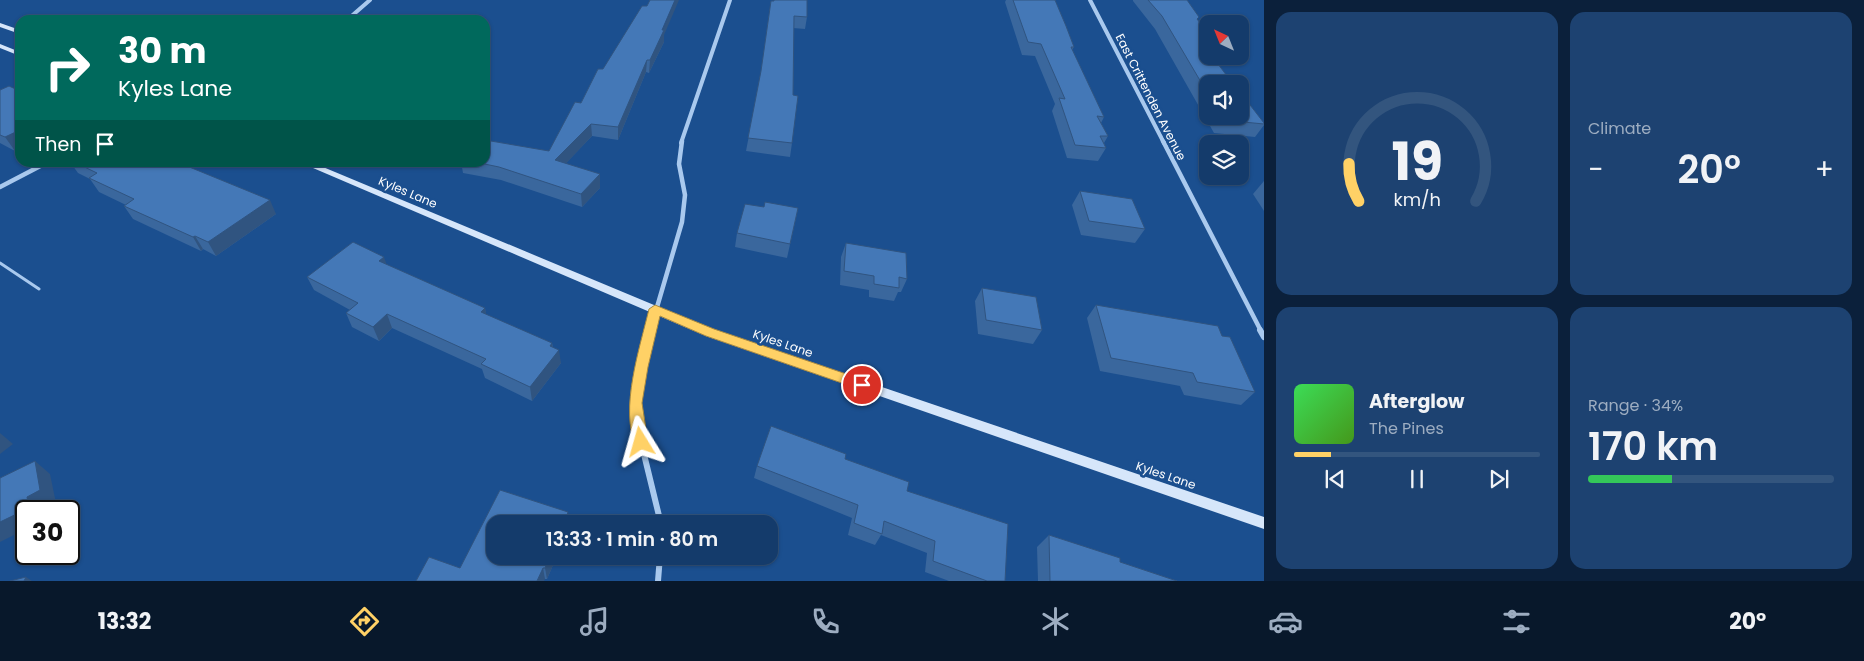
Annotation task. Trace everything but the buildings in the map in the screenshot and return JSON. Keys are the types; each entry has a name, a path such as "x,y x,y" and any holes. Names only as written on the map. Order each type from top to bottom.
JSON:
{"main road":[{"path":"0,25 15,30"},
{"path":"0,46 15,52"},
{"name":"Kyles Lane","path":"315,167 600,288 719,336 1264,523"}],"street":[{"path":"353,15 370,0"},
{"path":"659,515 641,442 635,403 641,367 655,309 682,222 684,195 679,164 681,144 730,0"},
{"name":"East Crittenden Avenue","path":"1090,0 1264,337"},
{"path":"0,187 38,167"},
{"path":"658,581 659,565"}],"lane":[{"path":"0,263 39,289"}],"route":[{"path":"641,442 635,403 641,367 655,309 710,332 862,385"}]}
